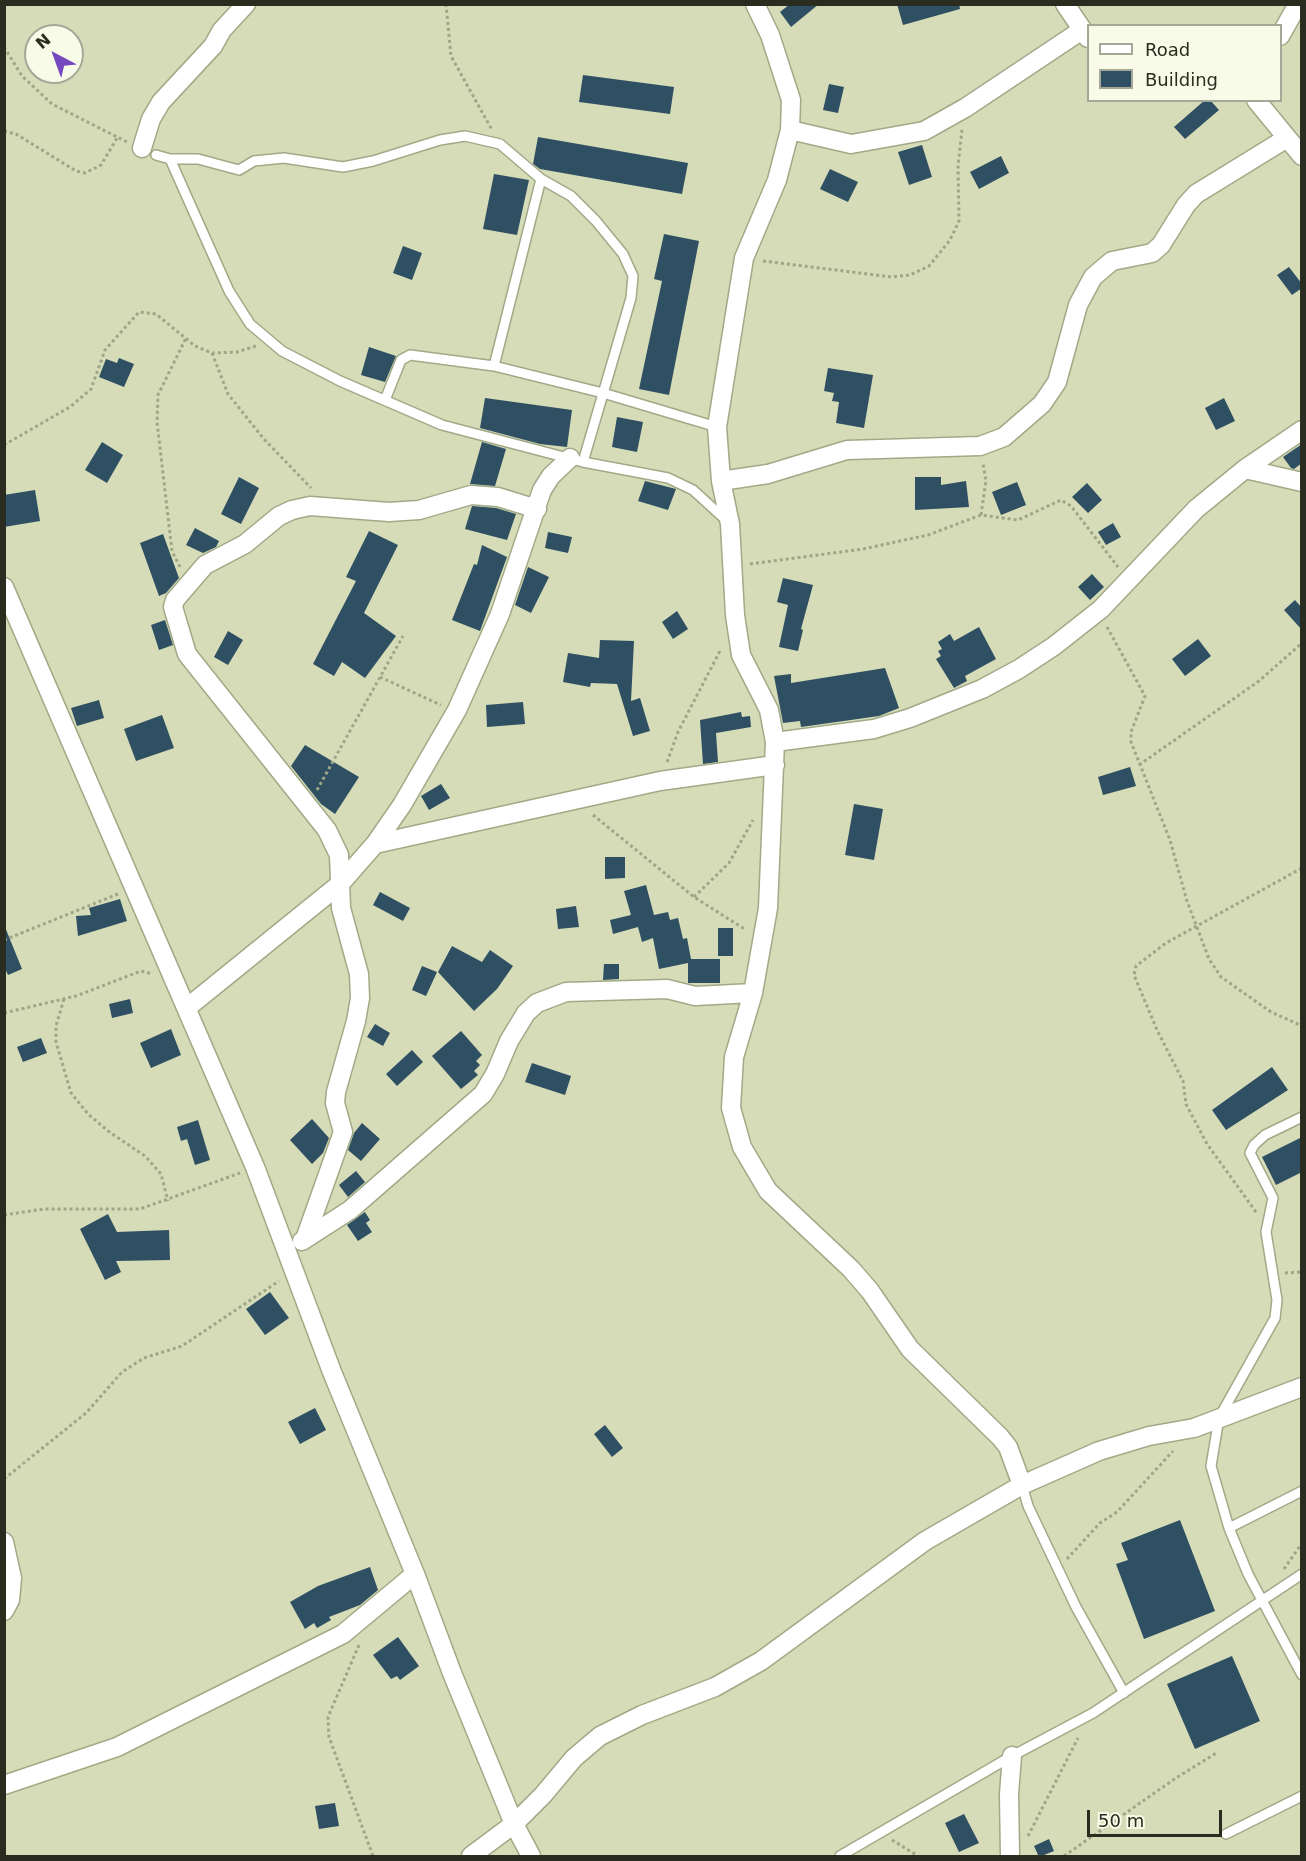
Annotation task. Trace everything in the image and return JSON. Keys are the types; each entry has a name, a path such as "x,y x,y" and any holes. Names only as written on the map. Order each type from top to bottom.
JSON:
{"street":[{"path":"149,151 151,119 161,102 213,46 222,30 246,4"},
{"path":"755,4 770,35 786,78 791,100 790,130 777,180 744,258 717,428 721,481 730,524 735,615 741,655 769,710 775,742 776,765 768,908 753,993 734,1057 731,1108 735,1128 755,1171 768,1191 828,1244 858,1276 910,1349 1000,1437 1008,1447 1022,1485"},
{"path":"790,130 851,144 924,131 1085,34 1065,4"},
{"path":"1282,34 1298,4"},
{"path":"1258,102 1302,156"},
{"path":"721,481 768,474 847,450 980,446 1004,437 1025,421 1050,393 1060,372 1078,305 1092,277 1112,261 1152,253 1161,245 1186,205 1196,194 1287,138"},
{"path":"775,742 866,732 910,718 982,688 1019,669 1054,646 1101,609 1196,508 1245,469 1302,430"},
{"path":"188,1007 340,884 375,844 402,804 457,710 500,614 545,484 576,460"},
{"path":"1245,469 1302,482"},
{"path":"305,1239 343,1132 334,1103 360,998 359,974 341,908 339,855 327,830 187,654 173,607 175,600 205,565 245,544 279,516 310,506 389,512 419,510 471,495 498,497 537,509"},
{"path":"4,587 188,1007 255,1167 452,1673 514,1824 531,1857"},
{"path":"375,844 660,781 776,765"},
{"path":"288,1250 350,1210 483,1094 495,1074 508,1041 526,1013 546,998 566,992 667,988 695,996 753,993"},
{"path":"471,1857 514,1824 543,1796 574,1758 600,1736 642,1715 715,1687 761,1661 925,1541 1022,1485 1099,1451 1149,1436 1194,1428 1302,1387"},
{"path":"4,1542 12,1578 10,1600 4,1611"},
{"path":"4,1785 117,1747 343,1634 415,1574"},
{"path":"1010,1857 1008,1794 1012,1756"}],"lane":[{"path":"149,151 170,159 198,159 239,170 261,159 284,158 343,167 373,161 440,140 465,136 500,144 541,179 571,196 596,221 623,254 633,276 631,298 603,393 576,460"},
{"path":"170,159 229,291 250,324 282,351 442,425 576,460 668,478 693,490 730,524"},
{"path":"494,366 541,179"},
{"path":"384,400 405,356 494,366 603,393 717,428"},
{"path":"1302,1118 1265,1135 1250,1152 1273,1198 1266,1232 1277,1300 1275,1318 1219,1418 1211,1466 1229,1528 1248,1574 1302,1676"},
{"path":"1022,1485 1028,1506 1057,1569 1124,1693"},
{"path":"1229,1528 1302,1491"},
{"path":"840,1857 1012,1756 1093,1713 1302,1574"},
{"path":"1227,1834 1302,1796"}],"path":[{"path":"446,4 451,56 500,144"},
{"path":"4,47 22,76 52,104 117,138 149,151"},
{"path":"744,258 892,277 910,275 929,266 950,240 959,221 958,166 964,108"},
{"path":"4,131 16,134 76,171 85,173 101,165 117,138"},
{"path":"4,445 70,407 91,389 105,350 144,310 156,314 186,338 212,353 237,352 261,345 282,351"},
{"path":"186,338 158,395 157,422 172,551 189,584"},
{"path":"212,353 228,394 262,438 330,507"},
{"path":"980,446 986,480 981,515"},
{"path":"734,566 863,549 928,535 981,515 1018,520 1061,500 1066,502 1128,579"},
{"path":"1101,609 1114,642 1145,696 1131,732 1139,765 1170,840 1209,960 1221,976 1271,1012 1302,1026"},
{"path":"308,807 403,636"},
{"path":"1139,765 1259,681 1302,643"},
{"path":"660,781 678,732 721,648"},
{"path":"380,677 457,710"},
{"path":"573,799 694,897 762,939"},
{"path":"694,897 729,863 757,814"},
{"path":"1266,1232 1255,1210 1207,1144 1186,1104 1183,1081 1157,1030 1134,975 1136,966 1166,943 1302,868"},
{"path":"4,940 134,887"},
{"path":"4,1013 64,999 141,971 156,975"},
{"path":"64,999 56,1026 56,1042 71,1093 88,1114 108,1131 145,1156 161,1174 168,1201"},
{"path":"4,1215 44,1209 140,1209 168,1201 255,1167"},
{"path":"4,1479 86,1413 122,1372 144,1358 182,1346 294,1271"},
{"path":"1057,1569 1100,1523 1117,1512 1194,1428"},
{"path":"361,1639 328,1717 328,1737 373,1857"},
{"path":"1025,1843 1066,1759 1093,1713"},
{"path":"1065,1857 1176,1778 1218,1752"},
{"path":"878,1835 891,1839 918,1857"}],"building":[{"path":"790,4 819,4 791,27 780,12"},
{"path":"897,4 959,4 960,9 903,25"},
{"path":"583,75 674,87 670,114 579,102"},
{"path":"829,84 844,87 838,113 823,110"},
{"path":"1203,102 1212,102 1219,110 1185,139 1174,127"},
{"path":"538,137 688,163 682,194 540,169 533,164"},
{"path":"922,145 932,177 909,185 898,152"},
{"path":"1001,156 1009,173 979,189 970,172"},
{"path":"830,169 858,182 848,202 820,189"},
{"path":"494,174 529,180 517,235 483,229"},
{"path":"664,234 699,241 669,395 639,389 662,281 654,279"},
{"path":"403,246 422,253 412,280 393,273"},
{"path":"1289,267 1302,284 1302,288 1292,295 1277,275"},
{"path":"369,347 396,356 385,382 361,375"},
{"path":"119,358 134,364 124,387 99,377 106,359 117,363"},
{"path":"828,368 873,375 864,428 836,423 839,402 832,401 834,393 824,391"},
{"path":"485,398 572,410 567,447 540,444 480,428"},
{"path":"1224,398 1235,421 1216,430 1205,408"},
{"path":"617,417 643,422 637,452 612,447"},
{"path":"102,442 123,455 107,483 85,470"},
{"path":"482,442 506,449 495,486 470,484"},
{"path":"1302,444 1302,463 1294,469 1291,468 1283,457"},
{"path":"239,477 259,488 241,524 221,514"},
{"path":"915,477 941,477 941,485 966,481 969,507 915,510"},
{"path":"645,481 676,489 668,510 638,501"},
{"path":"1017,482 1026,505 1001,515 992,492"},
{"path":"1087,483 1102,500 1088,513 1072,497"},
{"path":"35,490 40,521 4,527 4,495"},
{"path":"472,506 496,508 516,514 507,540 465,529"},
{"path":"1113,523 1121,537 1106,545 1098,532"},
{"path":"195,528 219,541 216,547 203,553 186,545"},
{"path":"369,531 398,545 364,613 396,636 365,678 342,662 334,676 313,664 356,581 346,577"},
{"path":"548,532 572,537 568,553 545,548"},
{"path":"163,534 179,578 166,593 159,596 140,543"},
{"path":"482,545 507,557 480,631 452,620 474,564 477,565"},
{"path":"528,567 549,577 531,613 515,605"},
{"path":"1092,574 1104,587 1090,600 1078,587"},
{"path":"783,578 813,585 801,629 803,630 798,651 779,647 788,605 777,602"},
{"path":"1295,600 1302,608 1302,630 1284,610"},
{"path":"677,611 688,629 673,639 662,622"},
{"path":"165,620 173,645 159,650 151,625"},
{"path":"979,627 996,659 965,676 967,681 954,688 936,659 941,656 938,651 942,649 938,642 950,634 954,641"},
{"path":"228,631 243,640 228,665 214,657"},
{"path":"1198,639 1211,656 1185,676 1172,659"},
{"path":"600,640 634,641 631,701 640,698 650,731 633,736 617,684 591,683 590,687 563,682 568,653 599,658"},
{"path":"885,668 899,708 879,716 801,727 800,721 783,723 774,676 791,674 791,683"},
{"path":"99,700 104,718 77,726 71,708"},
{"path":"523,702 525,724 487,727 486,705"},
{"path":"741,712 742,717 750,716 751,727 716,733 718,762 703,764 700,720"},
{"path":"162,715 174,748 136,761 124,729"},
{"path":"305,745 359,777 335,814 321,804 291,766"},
{"path":"1130,767 1136,786 1103,795 1098,777"},
{"path":"441,784 450,798 429,810 421,796"},
{"path":"854,804 883,809 874,860 845,855"},
{"path":"605,857 625,857 625,878 605,879"},
{"path":"646,885 654,915 668,912 670,920 678,918 683,939 687,938 691,959 720,959 720,983 688,983 688,963 659,969 653,938 642,942 638,927 613,934 610,920 631,915 624,891"},
{"path":"380,892 410,908 403,921 373,905"},
{"path":"120,899 127,921 78,936 76,916 91,915 89,908"},
{"path":"576,906 579,927 558,929 556,909"},
{"path":"5,927 22,969 8,975 4,966"},
{"path":"718,928 733,928 733,956 718,956"},
{"path":"452,946 482,962 490,950 513,966 497,989 474,1011 438,972"},
{"path":"604,964 619,964 619,979 603,980"},
{"path":"422,966 437,972 426,996 412,990"},
{"path":"130,999 133,1013 112,1018 109,1004"},
{"path":"375,1024 390,1033 383,1046 367,1037"},
{"path":"171,1029 181,1055 151,1068 140,1043"},
{"path":"461,1031 482,1055 476,1061 480,1065 474,1071 478,1075 461,1089 432,1056"},
{"path":"41,1038 47,1053 23,1062 17,1047"},
{"path":"412,1050 423,1062 397,1086 386,1074"},
{"path":"532,1063 571,1076 565,1095 525,1082"},
{"path":"1272,1067 1288,1090 1226,1130 1212,1110"},
{"path":"312,1119 329,1138 323,1153 312,1164 290,1140"},
{"path":"198,1120 210,1160 195,1165 187,1139 181,1141 177,1127"},
{"path":"362,1123 380,1139 361,1161 348,1150 354,1133"},
{"path":"1302,1137 1302,1172 1276,1185 1262,1157"},
{"path":"356,1171 365,1182 348,1197 339,1185"},
{"path":"365,1212 370,1220 366,1223 372,1232 358,1241 347,1225"},
{"path":"108,1214 117,1232 169,1230 170,1260 116,1261 121,1272 105,1280 80,1229"},
{"path":"270,1292 289,1318 265,1335 246,1309"},
{"path":"315,1408 326,1430 300,1444 288,1422"},
{"path":"605,1425 623,1448 612,1457 594,1434"},
{"path":"1180,1520 1215,1611 1144,1639 1116,1564 1128,1560 1121,1543"},
{"path":"370,1567 378,1590 360,1605 329,1617 331,1620 317,1628 314,1623 305,1629 290,1602 318,1586"},
{"path":"398,1637 419,1666 400,1680 397,1676 391,1679 373,1655"},
{"path":"1232,1656 1260,1721 1195,1749 1167,1684"},
{"path":"335,1803 339,1826 319,1829 315,1806"},
{"path":"964,1814 979,1843 959,1852 945,1823"},
{"path":"1049,1839 1054,1851 1039,1857 1034,1846"}]}
